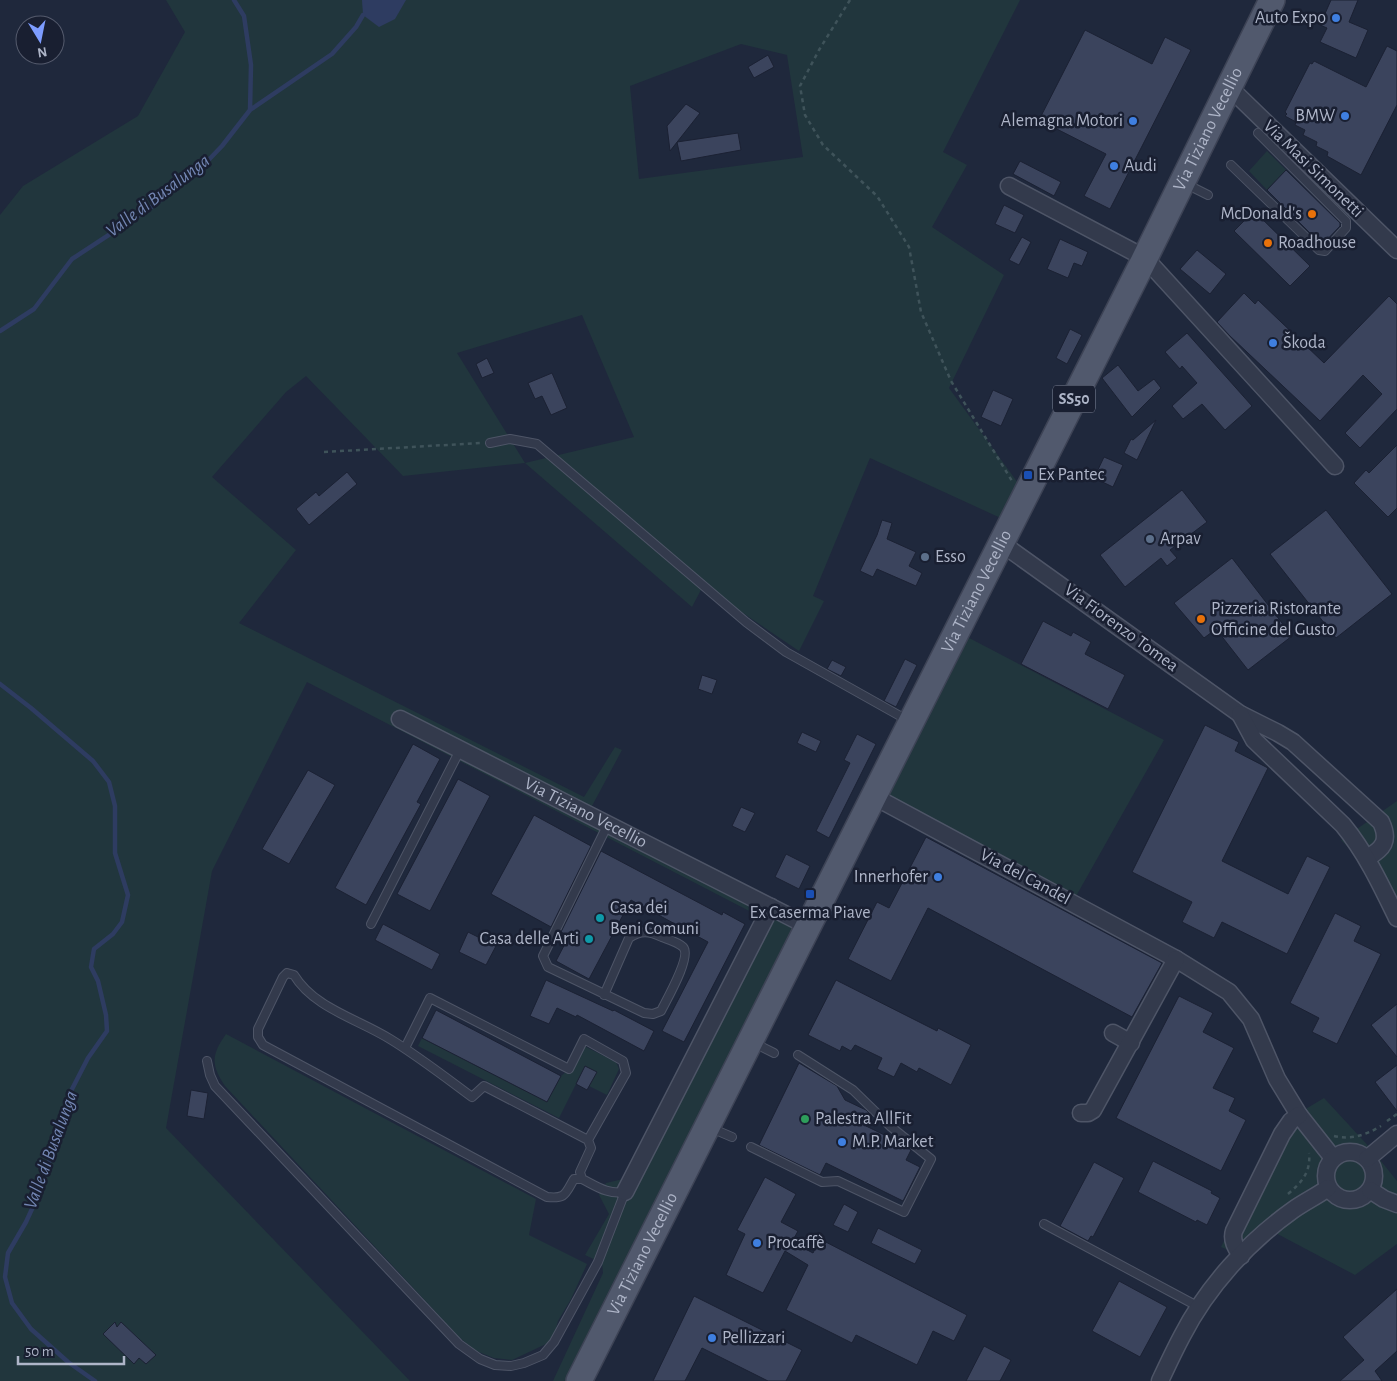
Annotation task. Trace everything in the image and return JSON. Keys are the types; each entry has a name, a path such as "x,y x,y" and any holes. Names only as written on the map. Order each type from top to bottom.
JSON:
{"main road":[{"name":"Via Tiziano Vecellio","path":"579,1381 1145,258 1272,0"}],"street":[{"name":"Via Masi Simonetti","path":"1229,87 1397,250"},
{"path":"1009,186 1145,258 1336,466"},
{"name":"Via Fiorenzo Tomea","path":"1001,542 1240,714 1293,742 1381,822 1385,830 1384,843 1377,852 1367,858"},
{"name":"Via Fiorenzo Tomea","path":"1240,714 1254,740 1342,826 1367,858 1397,918"},
{"name":"Via Tiziano Vecellio","path":"400,719 808,926"},
{"name":"Via del Candel","path":"873,796 1176,959 1229,992 1251,1020 1277,1079 1299,1115 1333,1158"},
{"path":"625,1192 771,907"},
{"path":"1081,1112 1088,1113 1093,1110 1176,959"},
{"path":"1112,1033 1131,1043"},
{"path":"1240,1256 1232,1236 1234,1231 1282,1134 1299,1115"},
{"path":"1367,1158 1397,1134"},
{"path":"1354,1152 1367,1158 1374,1170 1373,1184 1370,1190 1359,1198 1345,1200 1338,1197 1328,1188 1326,1172 1333,1158 1339,1154 1354,1152"},
{"path":"1160,1381 1182,1335 1217,1282 1240,1256 1292,1211 1328,1188"},
{"path":"1370,1190 1384,1199 1397,1204"}],"lane":[{"path":"1231,164 1319,250 1325,251 1346,228 1346,221 1258,133"},
{"path":"1182,183 1208,195"},
{"path":"490,443 510,439 538,444 746,622 786,652 910,722"},
{"path":"371,924 460,750"},
{"path":"604,995 629,938 637,932 650,932 683,946 686,953 684,962 662,1011 653,1014 644,1013 604,995 548,967 542,956 608,824"},
{"path":"207,1061 215,1086 242,1115 459,1344 480,1359 494,1365 511,1366 524,1363 543,1354 554,1342 598,1262 625,1192 606,1192 582,1179 574,1179 565,1196 559,1198 547,1197 263,1046 258,1037 258,1029 283,977 287,973 294,975 300,985 321,1002 388,1037 472,1096 484,1086 588,1140 591,1148 580,1172 582,1179"},
{"path":"405,1048 430,998 569,1069 584,1039 623,1061 626,1072 588,1140"},
{"path":"750,1041 774,1053"},
{"path":"750,1147 822,1182 838,1182 904,1212 931,1159 890,1126 853,1090 798,1055"},
{"path":"707,1126 732,1137"},
{"path":"1044,1224 1200,1307"}],"path":[{"path":"850,0 819,50 800,86 805,115 823,144 877,196 909,247 921,312 951,382 1023,499"},
{"path":"324,452 490,443"},
{"path":"1327,1132 1342,1138 1365,1134 1381,1126 1397,1114"}],"shaded area":[{"path":"166,0 1020,0 943,152 967,165 932,227 1004,275 949,388 1021,487 1005,520 870,458 813,596 824,601 799,651 703,586 692,607 525,463 403,476 306,376 286,392 212,477 296,550 239,623 584,797 615,747 622,750 585,819 796,930 590,1381 553,1381 603,1273 602,1263 585,1255 609,1214 599,1195 606,1183 623,1179 757,915 307,682 212,871 166,1128 410,1381 0,1381 0,215 23,186 138,116 185,32","holes":["741,44 787,55 803,157 639,179 630,86","582,315 634,437 525,463 457,353"]},
{"path":"1267,151 1286,170 1267,190 1249,171"},
{"path":"952,629 1164,740 1075,898 868,791"},
{"path":"1397,801 1397,926 1354,853 1341,840"},
{"path":"226,1034 536,1199 529,1235 587,1264 571,1299 558,1321 554,1336 546,1344 512,1360 494,1358 474,1350 459,1337 225,1086 215,1066 215,1054"},
{"path":"422,1038 547,1102 561,1076 566,1072 584,1046 616,1062 619,1069 607,1095 589,1086 596,1072 585,1066 559,1118 418,1046"},
{"path":"1324,1098 1373,1151 1397,1181 1397,1244 1355,1275 1266,1228 1236,1253 1221,1247 1272,1145 1274,1128"}],"water":[{"path":"362,0 406,0 395,19 379,27 363,15"}],"building":[{"path":"1331,0 1358,0 1349,22 1368,30 1356,58 1320,42 1327,28 1320,25"},
{"path":"1085,30 1152,64 1165,37 1191,50 1110,209 1084,196 1106,154 1039,120"},
{"path":"1387,46 1397,51 1397,105 1361,175 1327,156 1328,152 1316,146 1317,142 1303,135 1305,130 1295,125 1296,122 1285,116 1287,114 1285,112 1310,63 1312,64 1314,61 1366,87"},
{"path":"768,55 774,67 754,78 748,67"},
{"path":"686,104 700,113 670,151 667,126"},
{"path":"738,133 741,150 681,161 677,142"},
{"path":"1020,161 1061,182 1054,196 1013,174"},
{"path":"1286,170 1340,223 1340,226 1322,245 1267,190"},
{"path":"1004,205 1024,215 1015,233 995,224"},
{"path":"1254,211 1310,266 1290,286 1234,231"},
{"path":"1022,237 1031,242 1019,265 1009,260"},
{"path":"1060,239 1088,252 1082,266 1074,263 1068,278 1047,269"},
{"path":"1197,250 1226,274 1210,294 1180,269"},
{"path":"1244,293 1255,304 1258,300 1324,363 1389,296 1397,304 1397,409 1360,448 1345,433 1382,394 1363,375 1320,421 1217,322"},
{"path":"1070,329 1082,335 1067,364 1056,358"},
{"path":"1187,333 1252,406 1225,430 1202,404 1183,419 1172,406 1197,383 1182,366 1180,369 1165,352"},
{"path":"487,358 494,373 482,378 476,364"},
{"path":"1118,365 1138,391 1154,379 1161,388 1132,417 1102,378"},
{"path":"552,373 567,408 551,415 542,396 535,399 528,383"},
{"path":"993,390 1013,399 1001,426 981,417"},
{"path":"1156,420 1137,460 1124,453 1131,439 1133,440"},
{"path":"1397,445 1397,508 1388,517 1354,483 1366,470 1369,473"},
{"path":"1104,457 1123,465 1113,487 1094,478"},
{"path":"347,472 357,484 309,525 296,509 316,492 319,496"},
{"path":"1182,490 1207,522 1170,550 1177,558 1167,566 1161,558 1125,587 1100,555"},
{"path":"1326,510 1392,594 1336,638 1270,554"},
{"path":"882,520 892,523 887,539 916,552 909,566 922,573 916,586 877,569 873,577 860,571"},
{"path":"1232,558 1292,636 1248,670 1216,629 1204,638 1174,603"},
{"path":"1043,621 1071,636 1073,632 1091,642 1085,654 1125,675 1108,709 1021,664"},
{"path":"905,659 917,665 896,707 884,701"},
{"path":"832,660 846,667 841,676 827,669"},
{"path":"702,675 717,680 712,694 698,689"},
{"path":"1205,725 1239,742 1235,751 1268,768 1222,861 1288,894 1307,856 1330,867 1287,954 1222,922 1214,938 1182,922 1192,902 1132,872"},
{"path":"802,732 821,741 816,752 797,743"},
{"path":"857,734 876,744 829,838 816,831 850,763 844,760"},
{"path":"413,744 440,759 417,802 421,804 366,905 335,888"},
{"path":"308,770 335,785 289,864 262,849"},
{"path":"458,779 490,796 430,911 397,894"},
{"path":"741,807 755,813 745,832 732,826"},
{"path":"534,815 591,846 551,927 491,894"},
{"path":"926,837 1162,963 1132,1017 928,908 891,981 848,959 877,902 889,908"},
{"path":"601,851 722,915 723,912 745,924 684,1042 662,1031 708,942 631,900 589,979 556,961 569,936 561,932"},
{"path":"786,854 810,866 799,889 775,877"},
{"path":"1335,913 1361,926 1354,941 1381,954 1337,1044 1312,1032 1319,1018 1290,1003"},
{"path":"383,924 440,954 432,970 375,940"},
{"path":"468,932 496,946 486,965 459,952"},
{"path":"546,980 614,1010 654,1031 644,1051 577,1015 576,1017 557,1008 549,1024 530,1016"},
{"path":"836,980 937,1031 938,1028 971,1045 951,1085 919,1068 917,1072 901,1063 894,1077 877,1069 882,1058 855,1045 851,1051 842,1046 840,1051 808,1035"},
{"path":"1179,996 1213,1013 1203,1032 1234,1048 1213,1088 1235,1098 1229,1111 1246,1120 1221,1171 1116,1118"},
{"path":"1397,1004 1397,1057 1371,1025"},
{"path":"436,1010 561,1076 547,1102 422,1038"},
{"path":"799,1063 837,1086 845,1100 866,1110 871,1115 866,1126 903,1144 911,1150 906,1160 920,1167 903,1201 826,1163 820,1175 759,1145"},
{"path":"1397,1065 1397,1111 1375,1082"},
{"path":"585,1066 597,1072 587,1090 576,1084"},
{"path":"191,1090 208,1093 204,1119 187,1116"},
{"path":"1153,1161 1212,1191 1211,1193 1220,1198 1207,1225 1197,1220 1196,1222 1138,1192"},
{"path":"1094,1162 1124,1178 1093,1237 1091,1236 1088,1241 1060,1226"},
{"path":"765,1177 796,1194 781,1222 798,1231 792,1242 813,1253 820,1239 967,1315 954,1341 933,1331 917,1365 856,1335 852,1343 786,1310 808,1265 785,1251 763,1293 726,1275 745,1234 737,1230"},
{"path":"844,1204 858,1212 848,1232 833,1225"},
{"path":"878,1228 922,1250 915,1264 871,1243"},
{"path":"1119,1281 1167,1307 1140,1357 1092,1331"},
{"path":"1397,1289 1397,1351 1375,1371 1382,1381 1340,1381 1364,1360 1343,1337"},
{"path":"694,1296 802,1350 786,1381 768,1381 702,1348 685,1381 653,1381"},
{"path":"115,1322 117,1327 121,1322 156,1355 146,1364 139,1358 134,1364 103,1334"},
{"path":"984,1346 1011,1360 1000,1381 966,1381"}],"waterway":[{"name":"Valle di Busalunga","path":"0,331 34,309 72,259 150,208 197,172 222,146 250,110 251,65 244,16 234,0"},
{"path":"250,110 332,54 356,27 363,15"},
{"name":"Valle di Busalunga","path":"0,684 93,761 109,782 115,806 115,853 128,895 122,922 113,934 94,949 91,967 98,981 106,1015 107,1031 88,1058 70,1093 66,1118 37,1198 8,1253 5,1277 12,1303 31,1329 68,1362 95,1381"}],"place":[{"name":"Auto Expo","path":"1336,18"},
{"name":"BMW","path":"1345,116"},
{"name":"Alemagna Motori","path":"1133,121"},
{"name":"Audi","path":"1114,166"},
{"name":"McDonald's","path":"1312,214"},
{"name":"Roadhouse","path":"1268,243"},
{"name":"Škoda","path":"1273,343"},
{"name":"Ex Pantec","path":"1028,475"},
{"name":"Arpav","path":"1150,539"},
{"name":"Esso","path":"925,557"},
{"name":"Pizzeria Ristorante Officine del Gusto","path":"1201,619"},
{"name":"Innerhofer","path":"938,877"},
{"name":"Ex Caserma Piave","path":"810,894"},
{"name":"Casa dei Beni Comuni","path":"600,918"},
{"name":"Casa delle Arti","path":"589,939"},
{"name":"Palestra AllFit","path":"805,1119"},
{"name":"M.P. Market","path":"842,1142"},
{"name":"Procaffè","path":"757,1243"},
{"name":"Pellizzari","path":"712,1338"}]}
